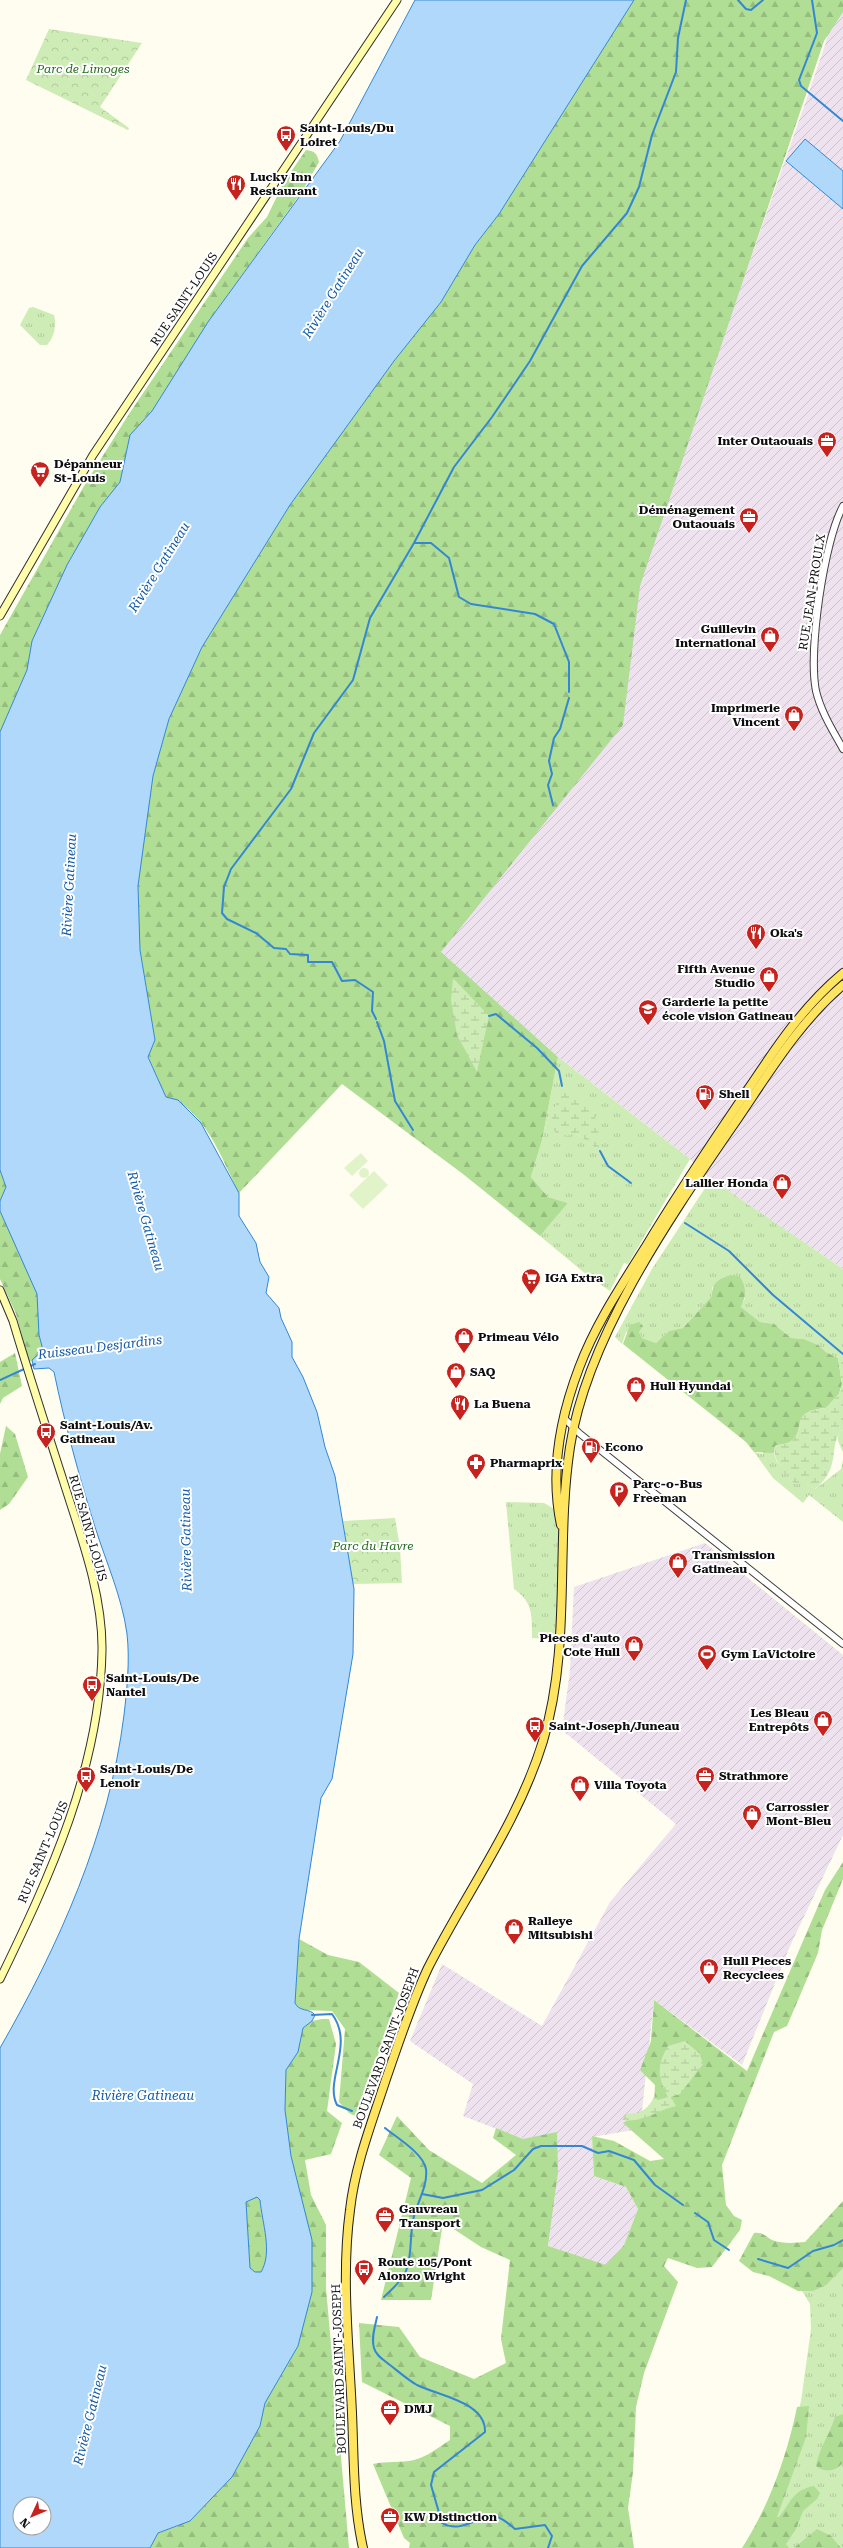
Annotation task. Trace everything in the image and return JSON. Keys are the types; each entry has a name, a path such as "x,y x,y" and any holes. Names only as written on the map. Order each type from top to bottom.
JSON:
{"main road":[{"name":"RUE SAINT-LOUIS","path":"0,616 93,455 397,0"},
{"name":"BOULEVARD SAINT-JOSEPH","path":"563,1536 555,1486 564,1418 585,1354 615,1296 672,1201 792,1025 818,996 843,973"},
{"name":"BOULEVARD SAINT-JOSEPH","path":"363,2548 357,2505 349,2359 347,2248 352,2190 365,2141 416,1995 439,1948 506,1825 539,1752 552,1706 559,1666 563,1536 573,1428 585,1385 599,1352 639,1274 679,1206 809,1018 843,984"},
{"name":"RUE SAINT-LOUIS","path":"0,1290 10,1312 86,1552 96,1595 102,1650 94,1731 80,1792 57,1852 0,1979"}],"street":[{"name":"RUE JEAN-PROULX","path":"843,506 829,541 813,657 819,700 843,749"},
{"path":"564,1418 573,1428 843,1644"}],"shaded area":[{"path":"833,0 843,0 843,1269 709,1178 690,1159 558,1057 441,953 634,592 826,42"},
{"path":"705,1543 843,1655 843,1835 790,1946 742,2065 654,2000 640,2129 592,2137 594,2176 626,2187 638,2209 624,2245 606,2266 548,2246 558,2173 523,2139 463,2116 473,2084 410,2041 442,1964 542,2026 610,1902 676,1824 562,1730 570,1671 574,1587"}],"green space":[{"path":"634,0 843,0 843,12 824,41 640,586 623,725 441,952 558,1057 542,1140 531,1177 548,1197 568,1203 540,1236 463,1174 342,1084 239,1193 219,1151 202,1124 180,1103 166,1097 148,1056 155,1040 140,950 138,886 153,775 169,719 202,647 290,505 394,361 441,302 475,245 499,214"},
{"name":"Parc de Limoges","path":"49,29 142,43 100,107 129,128 128,130 26,80"},
{"path":"306,150 315,153 319,162 301,193 208,322 152,411 130,435 120,482 100,507 67,565 32,641 27,670 0,732 0,635 84,486 129,414 248,238 267,217 284,182"},
{"path":"33,307 54,315 54,331 47,345 40,345 20,325 29,308"},
{"path":"453,978 489,1016 477,1072 457,1035 451,1000"},
{"path":"558,1057 690,1159 628,1264 624,1263 610,1291 587,1275 540,1236 568,1203 548,1197 531,1177 542,1140","holes":["562,1086 577,1097 600,1150 576,1133"]},
{"path":"562,1086 592,1106 598,1128 600,1151 576,1133 560,1138 552,1128 552,1118"},
{"path":"361,1153 368,1161 352,1176 344,1168"},
{"path":"364,1168 369,1173 364,1178 359,1173"},
{"path":"0,1170 6,1187 0,1201"},
{"path":"374,1171 388,1185 363,1209 349,1195"},
{"path":"711,1179 843,1269 843,1350 838,1358 826,1352 818,1345 804,1339 791,1338 774,1324 760,1322 741,1307 745,1298 712,1287 712,1296 683,1328 669,1331 656,1343 642,1338 639,1332 626,1332 622,1344 615,1337 652,1269"},
{"path":"0,1211 38,1294 39,1335 43,1350 36,1358 29,1362 16,1314 0,1279"},
{"path":"731,1275 740,1277 745,1288 745,1296 741,1307 760,1322 774,1324 791,1338 804,1339 818,1345 826,1352 838,1358 842,1384 839,1394 826,1408 807,1413 800,1422 798,1432 795,1437 789,1443 775,1446 774,1453 754,1452 746,1442 623,1344 630,1325 639,1322 643,1326 639,1332 642,1338 656,1343 669,1331 683,1328 712,1296 713,1287 715,1284 723,1278"},
{"path":"843,1350 843,1430 838,1435 832,1464 824,1481 815,1489 807,1484 795,1484 777,1462 775,1456 775,1446 790,1442 798,1432 802,1417 806,1413 826,1408 839,1394 842,1384 838,1358"},
{"path":"15,1353 22,1386 3,1398 0,1404 0,1362"},
{"path":"6,1426 15,1434 28,1477 9,1504 0,1510 0,1454"},
{"path":"843,1430 843,1452 838,1438"},
{"path":"767,1451 774,1453 777,1462 795,1484 807,1484 815,1489 841,1469 843,1460 843,1522 809,1495 803,1503 773,1478 754,1452 762,1454"},
{"path":"506,1502 544,1503 558,1511 563,1536 561,1640 532,1638 532,1623 528,1604 525,1599 514,1589"},
{"name":"Parc du Havre","path":"395,1518 400,1548 402,1583 352,1584 343,1521"},
{"path":"843,1862 843,1879 822,1930 818,1953 787,2026 774,2032 722,2165 726,2205 734,2216 742,2220 740,2230 712,2267 697,2268 668,2258 664,2266 678,2282 644,2373 636,2407 633,2472 628,2508 634,2548 409,2548 410,2543 404,2538 373,2464 409,2461 424,2457 450,2440 450,2426 362,2382 359,2323 399,2327 420,2357 474,2379 506,2363 501,2339 510,2260 481,2247 443,2222 431,2300 381,2300 411,2178 379,2155 397,2116 429,2150 482,2183 516,2155 493,2138 496,2128 523,2139 557,2132 558,2173 548,2246 606,2265 624,2245 638,2209 626,2187 594,2176 592,2136 614,2141 650,2161 664,2159 623,2123 654,2105 655,2085 640,2070 651,2041 654,2000 747,2071 825,1890"},
{"path":"299,1939 328,1955 359,1962 399,1993 357,2117 349,2113 339,2102 345,2029 332,2011 301,2010 295,2003"},
{"path":"329,2019 336,2044 327,2111 342,2123 331,2154 305,2160 311,2195 326,2225 326,2288 349,2548 150,2548 158,2533 178,2526 260,2426 265,2403 298,2346 299,2193 291,2156 285,2110 286,2070 298,2052 303,2028 312,2021"},
{"path":"685,2041 700,2054 703,2064 680,2094 671,2097 676,2106 637,2120 622,2120 626,2114 640,2112 646,2108 654,2097 658,2100 668,2097 660,2077 660,2066 668,2046"},
{"path":"257,2197 260,2200 266,2237 266,2255 261,2272 255,2272 250,2268 246,2202"},
{"path":"843,2201 843,2268 826,2285 813,2291 798,2291 769,2276 753,2272 739,2261 754,2233 762,2234 772,2240 780,2242 805,2242"},
{"path":"843,2240 843,2548 763,2548 793,2440 801,2401 811,2329 810,2304 788,2268"},
{"path":"809,2406 806,2437 777,2517 779,2517 796,2494 801,2491 814,2486 820,2493 817,2499 803,2511 796,2529 786,2544 789,2548 742,2548 769,2498 788,2444 797,2407"},
{"path":"843,2414 843,2463 833,2470 823,2470 816,2466 817,2459 835,2417"},
{"path":"817,2529 831,2536 841,2548 794,2548"}],"water":[{"name":"Rivière Gatineau","path":"415,0 634,0 499,214 475,245 441,302 394,361 290,505 202,647 169,719 153,776 138,886 140,950 155,1040 148,1057 166,1097 178,1100 201,1123 239,1193 239,1216 256,1243 260,1262 269,1277 266,1293 279,1308 281,1318 292,1342 292,1357 303,1377 317,1412 325,1447 335,1476 354,1589 353,1654 332,1779 321,1798 299,1939 295,2003 299,2008 310,2011 315,2015 312,2021 303,2028 298,2052 286,2070 285,2110 291,2156 312,2240 312,2292 298,2346 265,2403 260,2426 232,2477 190,2521 158,2533 150,2548 0,2548 0,2048 22,2009 61,1929 94,1846 107,1803 117,1759 124,1715 128,1674 128,1654 125,1620 83,1489 54,1372 49,1368 34,1369 32,1360 43,1350 39,1335 37,1294 0,1211 0,1201 6,1187 0,1170 0,732 27,670 32,641 67,565 100,507 120,482 130,435 152,411 208,322 340,141","holes":["257,2197 260,2200 266,2237 266,2256 261,2272 255,2272 250,2268 246,2202"]},
{"path":"805,139 843,171 843,209 786,161"}],"waterway":[{"path":"376,1019 372,1011 373,992 355,980 342,981 332,962 308,962 308,955 290,954 286,949 274,948 256,933 227,919 222,913 224,887 231,869 291,789 314,733 353,680 370,618 414,543 454,467 492,417 530,361 582,266 627,213 639,187 652,135 676,72 678,38 686,0"},
{"path":"738,0 746,9 751,10 763,0"},
{"path":"812,0 817,33 799,80 801,86 843,121"},
{"path":"414,543 431,543 449,558 459,597 471,604 535,614 554,624 569,662 569,692"},
{"path":"553,805 548,785 552,774 549,761 554,738 560,729 569,698"},
{"path":"489,1016 496,1014 537,1048 559,1071 562,1086"},
{"path":"377,1022 384,1041 395,1101 413,1130"},
{"path":"600,1151 608,1166 631,1183"},
{"path":"685,1223 729,1251 773,1295 843,1354"},
{"name":"Ruisseau Desjardins","path":"0,1380 35,1364"},
{"path":"312,2015 332,2014 338,2026 341,2038 334,2085 334,2095 337,2105 352,2111"},
{"path":"384,2297 399,2282 406,2271 410,2257 413,2223 426,2181 426,2169 420,2157 409,2146 385,2128"},
{"path":"422,2194 443,2198 482,2190 514,2170 533,2149 541,2146 582,2146 598,2153 609,2151 634,2160 655,2185 683,2205"},
{"path":"695,2213 708,2222 714,2240 729,2250"},
{"path":"758,2259 788,2268 813,2251 834,2245 843,2240"},
{"path":"377,2317 373,2340 374,2348 378,2356 417,2385 460,2401 470,2407 478,2414 483,2422 485,2432 434,2472 431,2485 442,2523 457,2527 483,2518 497,2517 507,2522 515,2529 545,2525 552,2536 548,2548"}],"place":[{"name":"Saint-Louis/Du Loiret","path":"286,152"},
{"name":"Lucky Inn Restaurant","path":"236,201"},
{"name":"Inter Outaouais","path":"827,458"},
{"name":"Dépanneur St-Louis","path":"40,488"},
{"name":"Déménagement Outaouais","path":"749,534"},
{"name":"Guillevin International","path":"770,653"},
{"name":"Imprimerie Vincent","path":"794,732"},
{"name":"Oka's","path":"756,950"},
{"name":"Fifth Avenue Studio","path":"769,993"},
{"name":"Garderie la petite école vision Gatineau","path":"648,1026"},
{"name":"Shell","path":"705,1111"},
{"name":"Lallier Honda","path":"782,1200"},
{"name":"IGA Extra","path":"531,1295"},
{"name":"Primeau Vélo","path":"464,1354"},
{"name":"SAQ","path":"456,1389"},
{"name":"Hull Hyundai","path":"636,1403"},
{"name":"La Buena","path":"460,1421"},
{"name":"Saint-Louis/Av. Gatineau","path":"46,1449"},
{"name":"Econo","path":"591,1464"},
{"name":"Pharmaprix","path":"476,1480"},
{"name":"Parc-o-Bus Freeman","path":"619,1508"},
{"name":"Transmission Gatineau","path":"678,1579"},
{"name":"Pieces d'auto Cote Hull","path":"634,1662"},
{"name":"Gym LaVictoire","path":"707,1671"},
{"name":"Saint-Louis/De Nantel","path":"92,1702"},
{"name":"Les Bleau Entrepôts","path":"823,1737"},
{"name":"Saint-Joseph/Juneau","path":"535,1743"},
{"name":"Saint-Louis/De Lenoir","path":"86,1793"},
{"name":"Strathmore","path":"705,1793"},
{"name":"Villa Toyota","path":"580,1802"},
{"name":"Carrossier Mont-Bleu","path":"752,1831"},
{"name":"Ralleye Mitsubishi","path":"514,1945"},
{"name":"Hull Pieces Recyclees","path":"709,1985"},
{"name":"Gauvreau Transport","path":"385,2233"},
{"name":"Route 105/Pont Alonzo Wright","path":"364,2286"},
{"name":"DMJ","path":"390,2426"},
{"name":"KW Distinction","path":"390,2534"}]}
